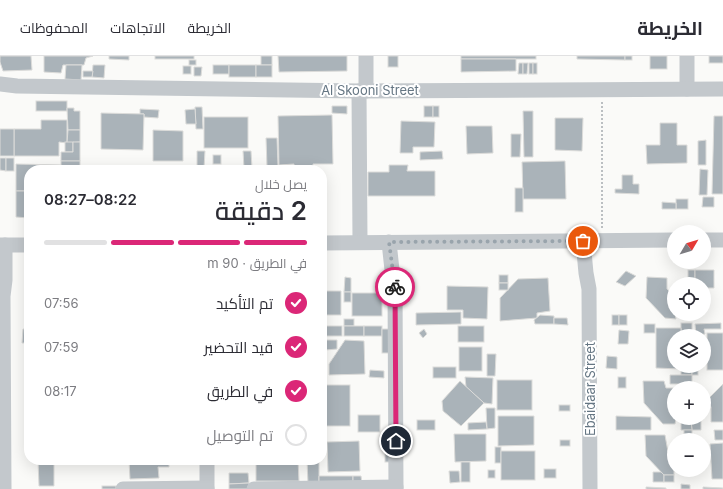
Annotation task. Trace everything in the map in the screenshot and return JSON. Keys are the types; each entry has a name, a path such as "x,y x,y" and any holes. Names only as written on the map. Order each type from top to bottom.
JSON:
{"street":[{"path":"360,242 362,91 366,56"},
{"path":"687,56 687,89"},
{"name":"Al Skooni Street","path":"0,84 17,86 362,91 723,89"},
{"name":"Al Skooni Street","path":"0,90 17,86"},
{"path":"327,242 667,240"},
{"path":"711,240 723,240"},
{"name":"Ebaidaar Street","path":"590,489 589,289 587,279 593,241"},
{"path":"254,489 396,488 395,286 398,270 394,242"},
{"path":"4,489 1,291 5,280 3,245 24,245"},
{"path":"123,489 207,488 207,465"}],"path":[{"path":"593,241 602,89"}],"building":[{"path":"0,56 31,56 32,70 3,71"},
{"path":"44,56 93,56 86,58 84,65 63,65 61,73 44,72"},
{"path":"109,56 129,56 129,60 109,59"},
{"path":"155,56 194,56 194,59 155,59"},
{"path":"261,56 272,56 272,65 261,65"},
{"path":"278,56 347,56 347,71 279,72"},
{"path":"388,56 398,56 398,67 388,67"},
{"path":"461,56 536,56 536,59 461,59"},
{"path":"577,56 625,56 625,60 577,59"},
{"path":"625,56 632,56 632,60 625,60"},
{"path":"650,56 667,56 667,69 650,69"},
{"path":"709,56 723,56 723,63 709,63"},
{"path":"461,59 516,59 516,71 461,72"},
{"path":"189,60 196,60 196,65 189,65"},
{"path":"519,63 523,63 523,74 518,74"},
{"path":"523,63 528,63 527,74 523,74"},
{"path":"529,63 533,63 533,74 529,74"},
{"path":"533,63 537,63 537,74 533,74"},
{"path":"66,65 82,65 81,80 65,79"},
{"path":"93,65 105,65 104,78 92,77"},
{"path":"213,65 229,65 229,74 213,74"},
{"path":"229,65 256,65 256,77 229,77"},
{"path":"256,65 272,65 272,77 256,77"},
{"path":"183,66 191,66 191,74 183,74"},
{"path":"194,67 202,67 201,76 194,76"},
{"path":"83,71 93,71 92,77 83,77"},
{"path":"36,101 67,101 67,111 36,111"},
{"path":"332,106 347,106 347,114 332,113"},
{"path":"424,106 433,106 433,117 424,117"},
{"path":"433,106 439,106 439,117 433,117"},
{"path":"195,107 202,107 203,129 196,129"},
{"path":"67,108 74,108 74,111 80,111 80,130 68,130"},
{"path":"140,109 159,110 158,118 144,117 144,114 140,114"},
{"path":"195,109 196,124 186,124 185,110"},
{"path":"523,111 533,111 533,157 524,157"},
{"path":"101,113 144,114 143,150 101,149"},
{"path":"332,115 333,164 279,165 278,116"},
{"path":"714,116 723,116 723,194 712,194"},
{"path":"204,117 248,117 248,148 204,148"},
{"path":"555,118 583,118 582,151 555,150"},
{"path":"41,120 67,120 67,143 59,142 59,156 14,156 14,129 41,129"},
{"path":"401,121 435,122 434,147 413,147 413,153 400,153"},
{"path":"660,123 677,123 677,145 687,145 687,163 647,164 646,145 660,145"},
{"path":"466,126 492,126 493,153 467,154"},
{"path":"0,129 14,129 14,156 0,156"},
{"path":"68,130 80,130 80,142 67,143"},
{"path":"153,130 183,131 183,161 153,161"},
{"path":"511,134 521,134 520,157 511,157"},
{"path":"266,138 277,138 278,165 267,165"},
{"path":"706,140 706,165 698,165 698,141"},
{"path":"65,142 73,142 73,152 65,152"},
{"path":"73,142 80,142 80,161 61,161 61,152 73,152"},
{"path":"197,151 205,151 204,165 197,165"},
{"path":"243,151 251,151 252,165 244,165"},
{"path":"442,151 443,159 420,160 420,152"},
{"path":"213,155 221,155 221,164 213,164"},
{"path":"0,158 6,158 6,171 0,170"},
{"path":"6,158 14,158 14,171 6,171"},
{"path":"61,161 80,161 80,165 61,165"},
{"path":"565,161 566,199 523,199 522,162"},
{"path":"16,164 61,165 24,165 24,191 16,191"},
{"path":"389,165 408,165 407,171 435,171 435,196 368,196 368,172 389,172"},
{"path":"700,169 708,170 707,195 699,195"},
{"path":"622,175 633,175 633,184 639,184 639,194 615,193 615,189 622,189"},
{"path":"515,188 523,188 523,212 515,212"},
{"path":"16,191 24,191 24,218 16,217"},
{"path":"703,197 714,197 714,207 702,207"},
{"path":"676,199 688,199 688,209 676,209"},
{"path":"662,202 676,203 676,209 662,209"},
{"path":"688,270 695,270 695,277 688,277"},
{"path":"695,270 714,270 714,288 711,288 711,277 695,277"},
{"path":"626,271 636,276 625,286 616,282"},
{"path":"499,275 508,275 508,283 499,283"},
{"path":"345,277 351,278 351,292 344,292"},
{"path":"647,277 667,278 667,318 665,318 646,298"},
{"path":"548,278 550,311 537,313 537,318 500,321 500,298 518,279"},
{"path":"499,283 508,283 508,290 499,290"},
{"path":"447,286 488,287 487,319 463,318 463,310 447,310"},
{"path":"327,291 341,291 341,315 327,315"},
{"path":"344,292 351,292 351,302 344,302"},
{"path":"352,293 382,293 382,316 352,316"},
{"path":"461,312 461,324 416,325 416,313"},
{"path":"540,315 554,316 554,324 535,324 534,320"},
{"path":"612,315 619,315 619,325 612,325"},
{"path":"619,315 627,315 627,325 619,325"},
{"path":"554,318 567,318 568,325 554,324"},
{"path":"344,319 354,319 354,326 344,326"},
{"path":"681,323 692,323 692,329 681,329"},
{"path":"721,323 721,329 695,329 695,324"},
{"path":"644,324 655,324 655,333 644,333"},
{"path":"327,326 342,326 342,336 327,336"},
{"path":"344,326 364,326 364,336 344,336"},
{"path":"364,326 382,326 382,336 364,336"},
{"path":"458,326 484,326 484,342 458,342"},
{"path":"656,328 681,328 667,329 667,368 656,368"},
{"path":"23,329 24,329 24,343 22,343"},
{"path":"382,329 390,329 390,353 382,353"},
{"path":"424,329 427,334 423,338 419,333"},
{"path":"619,330 629,331 628,344 618,344"},
{"path":"711,333 723,333 723,370 711,370"},
{"path":"327,340 337,340 337,349 327,350"},
{"path":"345,340 364,341 365,374 329,375 329,364"},
{"path":"459,347 482,347 482,371 459,371"},
{"path":"487,354 496,354 495,376 487,376"},
{"path":"607,356 617,357 617,369 606,368"},
{"path":"433,367 456,367 456,378 433,378"},
{"path":"370,370 384,371 384,378 369,377"},
{"path":"681,373 692,373 692,375 681,375"},
{"path":"692,373 698,373 698,375 692,375"},
{"path":"670,375 692,375 692,381 670,381"},
{"path":"465,377 493,378 492,404 484,403 466,387"},
{"path":"618,377 626,377 626,388 618,388"},
{"path":"497,380 532,380 532,410 497,410"},
{"path":"460,381 484,403 461,426 443,411 442,401"},
{"path":"643,381 664,381 667,388 667,424 663,424 644,403"},
{"path":"723,384 723,422 711,422 711,396"},
{"path":"327,385 350,385 350,426 327,426"},
{"path":"559,405 570,405 570,411 559,411"},
{"path":"486,408 495,408 495,428 487,429"},
{"path":"358,415 380,415 380,432 358,432"},
{"path":"498,416 534,416 534,445 498,446"},
{"path":"616,416 651,417 651,430 616,430"},
{"path":"417,420 435,420 435,430 417,430"},
{"path":"486,422 487,429 468,430 468,423"},
{"path":"681,425 691,425 692,430 681,430"},
{"path":"692,425 701,425 701,430 692,430"},
{"path":"684,430 692,430 692,433 684,433"},
{"path":"714,430 723,430 723,440 715,440"},
{"path":"454,434 486,434 486,461 455,462"},
{"path":"645,435 665,435 667,446 667,475 664,475 646,456"},
{"path":"560,440 570,440 570,446 560,446"},
{"path":"359,441 360,471 328,472 327,442"},
{"path":"385,441 394,441 394,462 385,462"},
{"path":"723,443 723,479 712,479 711,444"},
{"path":"495,447 501,447 501,463 495,463"},
{"path":"501,451 535,451 535,480 501,480"},
{"path":"461,462 470,462 470,482 461,482"},
{"path":"38,465 54,465 54,486 39,486"},
{"path":"129,465 169,465 169,467 158,467 159,478 130,479"},
{"path":"256,465 298,465 299,481 256,481"},
{"path":"307,465 319,465 319,484 308,484"},
{"path":"544,469 556,469 556,478 544,478"},
{"path":"488,470 495,470 495,478 488,478"},
{"path":"449,471 459,471 460,482 450,483"},
{"path":"653,472 661,472 664,475 664,482 653,482"},
{"path":"229,473 248,473 249,483 229,484"},
{"path":"664,475 667,475 667,477 674,477 674,482 664,482"},
{"path":"319,476 353,476 353,483 319,484"},
{"path":"353,476 361,476 362,483 353,483"},
{"path":"249,483 249,489 229,489 229,484"},
{"path":"681,484 690,485 690,489 681,489"},
{"path":"102,486 116,486 116,489 102,489"},
{"path":"646,487 666,488 666,489 646,489"},
{"path":"703,487 723,488 723,489 703,489"}],"way so far":[{"path":"395,287 389,242 583,241"}],"route":[{"path":"395,287 396,441"}]}
